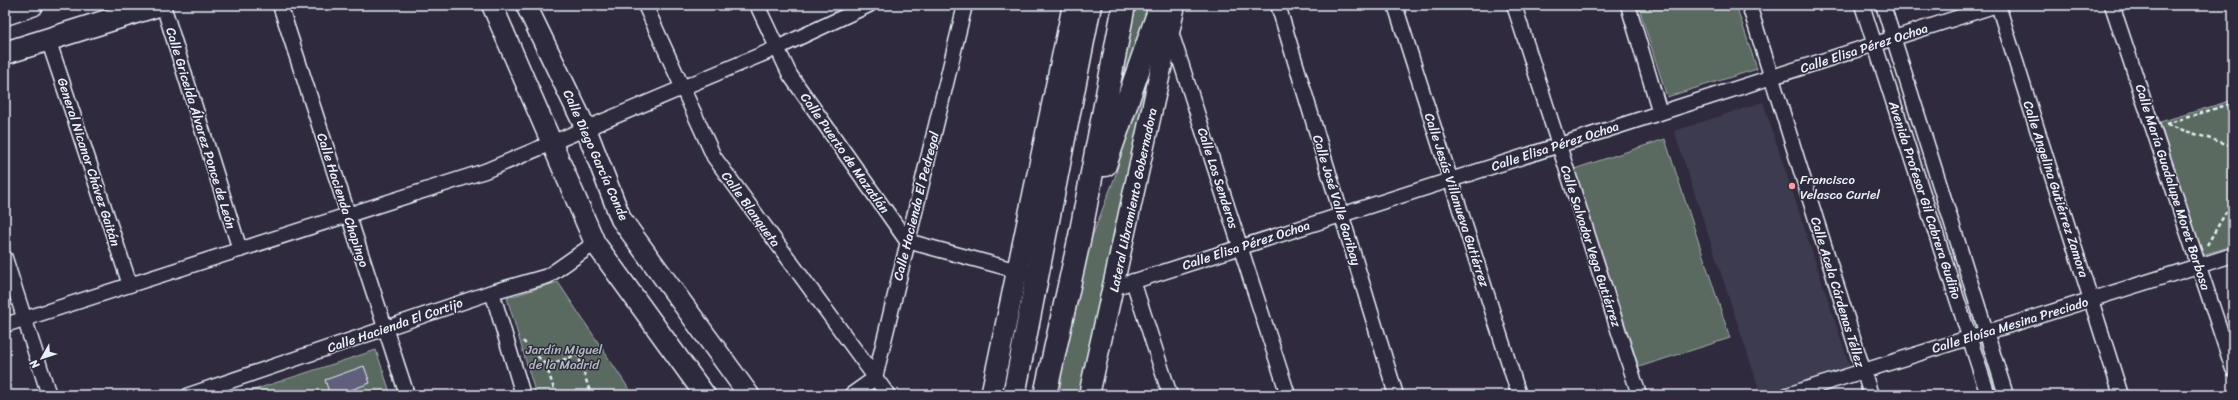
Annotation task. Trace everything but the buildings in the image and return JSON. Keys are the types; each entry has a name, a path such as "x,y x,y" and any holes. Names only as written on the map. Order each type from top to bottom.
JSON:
{"main road":[{"path":"5,14 32,5"},
{"path":"5,53 158,5"},
{"path":"1014,395 1090,5"},
{"path":"1046,390 1080,236 1124,5"},
{"path":"1080,236 1161,5"}],"street":[{"name":"Calle Gricelda Álvarez Ponce de León","path":"163,5 240,250"},
{"name":"Calle Hacienda Chapingo","path":"280,5 407,395"},
{"path":"492,5 595,243 706,395"},
{"name":"Calle Diego García Conde","path":"526,5 586,129 621,219 749,395"},
{"name":"Calle Blanqueta","path":"645,5 714,157 888,395"},
{"name":"Calle Puerto de Mazatlán","path":"758,5 790,75 907,241"},
{"name":"Calle Hacienda El Pedregal","path":"875,378 965,5"},
{"path":"991,395 1073,5"},
{"name":"Lateral Libramiento Gobernadora","path":"1089,395 1175,5"},
{"name":"Calle José Valle Garibay","path":"1278,5 1396,395"},
{"name":"Calle Jesús Villanueva Gutiérrez","path":"1395,5 1519,395"},
{"name":"Calle Salvador Vega Gutiérrez","path":"1514,5 1639,395"},
{"path":"1628,5 1660,113"},
{"name":"Calle Acela Cárdenas Téllez","path":"1749,5 1871,395"},
{"name":"Avenida Profesor Gil Cabrera Gudiño","path":"1862,5 1988,395"},
{"name":"Avenida Profesor Gil Cabrera Gudiño","path":"1883,5 2006,395"},
{"name":"Calle Elisa Pérez Ochoa","path":"1113,288 1997,5"},
{"name":"Calle Angelina Gutiérrez Zamora","path":"1997,5 2121,395"},
{"name":"Calle María Guadalupe Moret Barbosa","path":"2112,5 2233,369"},
{"path":"5,325 485,171 777,48 860,7"},
{"name":"Calle Los Senderos","path":"1170,29 1288,395"},
{"name":"General Nicanor Chávez Gaitán","path":"48,40 130,285"},
{"path":"907,241 1037,276"},
{"name":"Calle Hacienda El Cortijo","path":"189,395 492,292 548,276 595,243"},
{"name":"Calle Eloísa Mesina Preciado","path":"1787,395 2233,255"},
{"path":"5,258 49,395"},
{"path":"1133,281 1170,395"},
{"path":"492,292 523,395"},
{"path":"851,395 875,378"}],"path":[{"path":"2164,124 2233,103"},
{"path":"2164,124 2166,132"},
{"path":"2164,124 2233,146"},
{"path":"2202,243 2204,250 2233,200"},
{"path":"556,395 546,365 578,354 591,395"}],"shaded area":[{"path":"1763,102 1850,367 1761,395 1674,131"}],"green space":[{"path":"1136,5 1155,5 1125,87 1120,82"},
{"path":"1638,5 1736,5 1757,69 1667,97"},
{"path":"1142,87 1145,92 1080,395 1060,395 1063,348 1085,255 1116,174 1136,90"},
{"path":"2233,100 2233,246 2201,255 2160,122"},
{"path":"1665,139 1730,338 1639,367 1574,169"},
{"name":"Jardín Miguel de la Madrid","path":"558,282 633,395 536,395 507,298"},
{"path":"376,350 391,395 238,395"}],"place":[{"name":"Francisco Velasco Curiel","path":"1792,186"}]}
